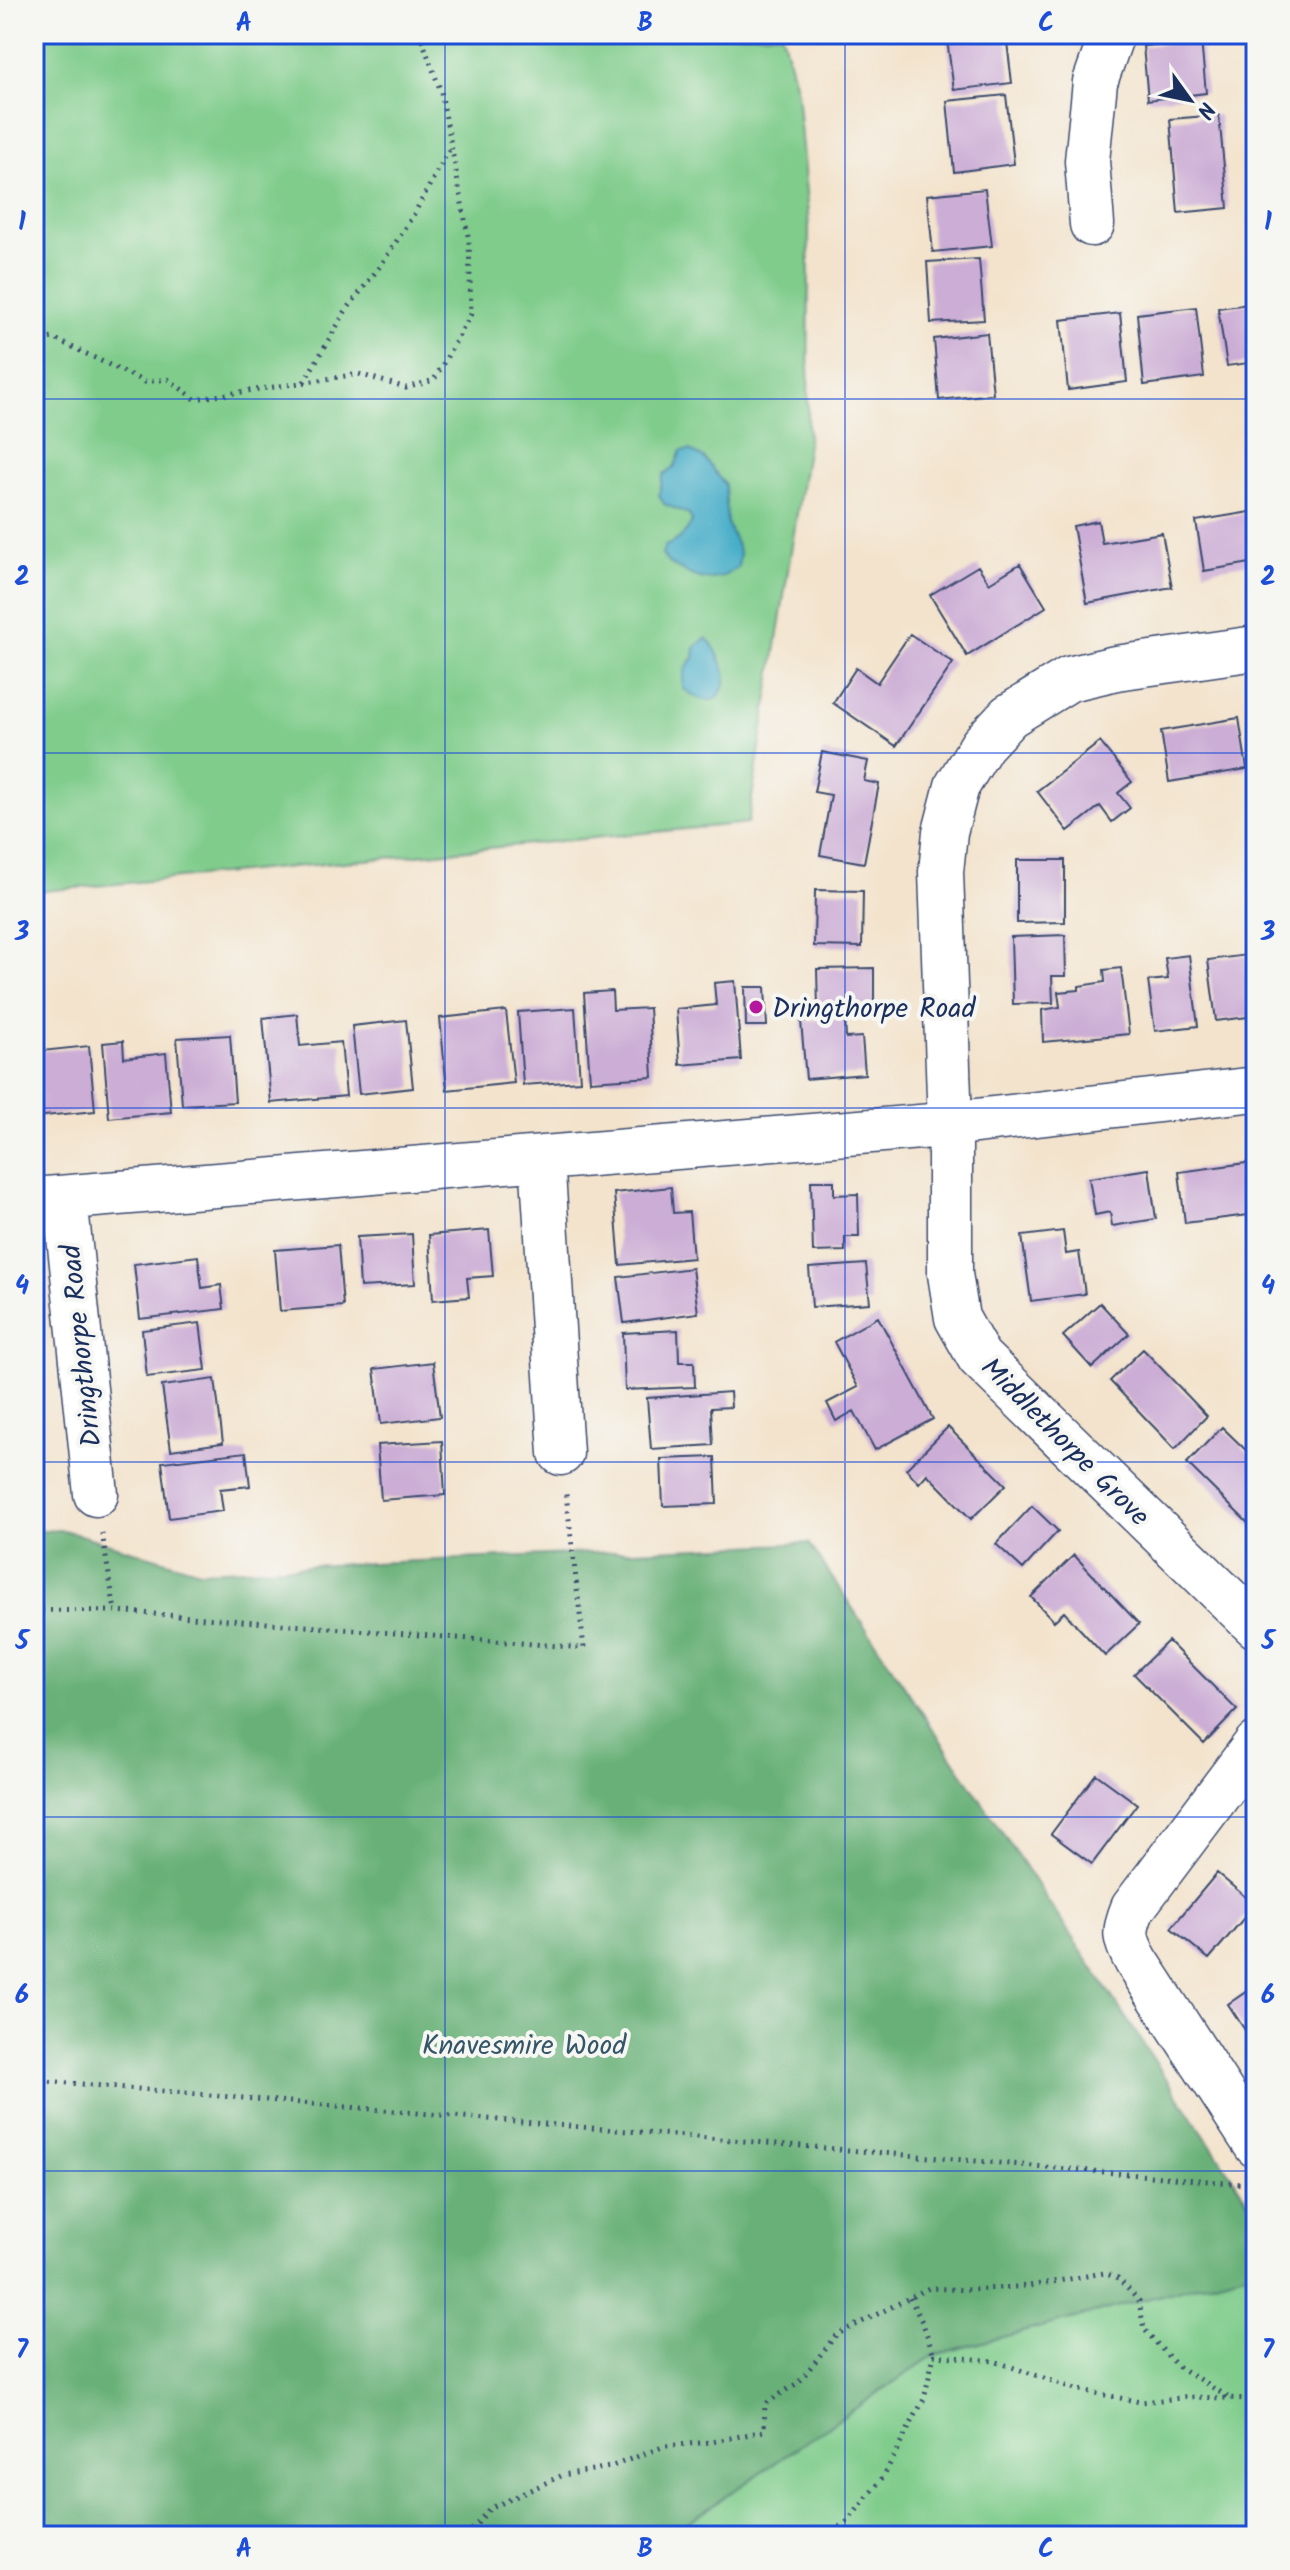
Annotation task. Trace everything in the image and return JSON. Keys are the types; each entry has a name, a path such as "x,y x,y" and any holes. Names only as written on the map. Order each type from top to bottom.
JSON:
{"street":[{"path":"1092,224 1087,161 1095,82 1112,34"},
{"name":"Middlethorpe Grove","path":"1256,648 1116,668 1069,679 1009,716 982,745 957,786 945,832 941,872 950,1124 950,1274 957,1318 979,1357 1256,1626"},
{"name":"Dringthorpe Road","path":"96,1494 50,1199 950,1124 1256,1089"},
{"path":"542,1158 561,1453"},
{"path":"1251,2164 1126,1944 1126,1926 1133,1908 1256,1744"}],"path":[{"path":"34,341 53,338 145,382 168,379 195,399 359,374 406,388 434,380 471,314 469,241 441,92 420,34"},
{"path":"304,382 345,312 414,214 451,147"},
{"path":"34,1610 115,1611 584,1648 561,1453"},
{"path":"96,1494 115,1611"},
{"path":"34,2080 1237,2186 1251,2164"},
{"path":"467,2536 489,2509 563,2475 610,2467 665,2446 712,2442 764,2431 765,2404 799,2382 836,2335 929,2288 970,2290 1029,2286 1104,2273 1118,2278 1139,2301 1144,2329 1177,2366 1232,2399"},
{"path":"826,2536 848,2521 883,2477 924,2399 934,2355 910,2298"},
{"path":"934,2355 994,2361 1076,2389 1140,2402 1192,2397 1256,2399"}],"green space":[{"path":"34,34 782,34 797,91 809,227 808,444 748,823 34,892"},
{"name":"Knavesmire Wood","path":"63,1530 200,1571 809,1543 1256,2213 1256,2270 934,2355 667,2536 34,2536 34,1531"},
{"path":"1256,2270 1256,2536 667,2536 934,2355"}],"water":[{"path":"690,450 704,458 725,485 727,523 740,553 738,567 717,578 704,579 690,574 670,564 662,554 665,546 682,536 692,521 689,514 664,504 659,495 664,474 674,468 681,451"},
{"path":"706,638 717,652 726,677 720,693 711,700 699,698 683,688 685,672 694,658 695,647"}],"building":[{"path":"1006,34 1012,83 954,90 947,40"},
{"path":"1201,40 1206,93 1148,100 1143,46"},
{"path":"1006,95 1014,164 954,172 947,101"},
{"path":"1219,115 1228,208 1178,213 1170,119"},
{"path":"985,189 992,246 933,252 927,195"},
{"path":"979,259 984,320 931,323 927,262"},
{"path":"1256,303 1256,362 1227,366 1218,308"},
{"path":"1196,307 1204,377 1144,385 1137,314"},
{"path":"1120,313 1127,382 1068,390 1061,320"},
{"path":"987,333 993,394 939,400 934,339"},
{"path":"1256,511 1256,562 1204,571 1196,521"},
{"path":"1098,521 1102,543 1162,533 1172,587 1087,603 1073,526"},
{"path":"1020,564 1046,607 967,656 930,595 978,566 989,583"},
{"path":"910,634 953,663 896,746 833,703 856,668 877,683"},
{"path":"1239,718 1247,769 1169,782 1161,731"},
{"path":"1100,742 1132,782 1118,793 1130,808 1112,822 1100,806 1068,831 1037,791"},
{"path":"822,752 868,761 864,781 879,784 864,863 820,855 831,795 814,792"},
{"path":"1017,860 1065,860 1065,922 1017,923"},
{"path":"815,890 863,891 862,947 814,946"},
{"path":"1065,935 1066,976 1052,976 1053,1003 1013,1004 1011,937"},
{"path":"1189,955 1198,1026 1155,1031 1148,981 1168,979 1165,958"},
{"path":"1247,955 1249,968 1256,967 1256,1016 1216,1021 1208,960"},
{"path":"874,968 874,1007 818,1008 817,969"},
{"path":"1121,968 1129,1034 1043,1042 1042,1010 1060,1007 1058,992 1079,990 1079,986 1105,982 1104,970"},
{"path":"735,981 741,1060 680,1065 676,1009 716,1005 714,983"},
{"name":"Dringthorpe Road","path":"745,987 765,987 767,1026 746,1026"},
{"path":"612,991 613,1010 649,1008 653,1077 590,1081 584,993"},
{"path":"575,1008 580,1081 523,1085 518,1012"},
{"path":"506,1011 514,1083 447,1090 440,1018"},
{"path":"297,1014 300,1046 341,1042 346,1096 271,1103 263,1018"},
{"path":"845,1018 846,1038 862,1037 865,1074 806,1079 801,1021"},
{"path":"406,1020 413,1088 359,1094 352,1026"},
{"path":"230,1035 235,1102 182,1105 177,1038"},
{"path":"34,1039 41,1039 42,1051 89,1046 95,1111 34,1117"},
{"path":"123,1041 124,1058 166,1053 171,1112 109,1118 103,1043"},
{"path":"1254,1162 1256,1214 1185,1223 1179,1172"},
{"path":"1149,1169 1156,1219 1112,1226 1110,1212 1095,1215 1089,1178"},
{"path":"811,1181 834,1181 834,1195 858,1194 859,1237 845,1237 845,1251 813,1252"},
{"path":"671,1187 673,1213 689,1212 693,1258 620,1265 614,1193"},
{"path":"489,1230 493,1276 467,1278 469,1297 433,1300 429,1235"},
{"path":"1063,1231 1066,1254 1079,1252 1085,1294 1031,1301 1022,1236"},
{"path":"412,1234 415,1284 360,1287 357,1237"},
{"path":"338,1245 343,1306 280,1311 275,1250"},
{"path":"198,1256 202,1288 221,1285 224,1309 140,1319 134,1264"},
{"path":"866,1264 870,1303 812,1307 809,1268"},
{"path":"692,1268 698,1313 624,1323 618,1277"},
{"path":"1100,1303 1129,1334 1092,1368 1063,1336"},
{"path":"878,1317 933,1419 875,1450 854,1411 836,1421 827,1403 858,1387 834,1342"},
{"path":"200,1323 206,1370 147,1377 142,1330"},
{"path":"678,1330 679,1362 694,1362 695,1387 625,1390 623,1333"},
{"path":"1143,1349 1207,1416 1175,1449 1110,1381"},
{"path":"433,1362 440,1417 381,1424 374,1369"},
{"path":"215,1379 223,1443 171,1450 162,1386"},
{"path":"730,1392 731,1407 711,1408 713,1445 651,1449 647,1398"},
{"path":"948,1427 1006,1485 971,1519 927,1474 919,1483 906,1469"},
{"path":"1222,1427 1256,1460 1256,1531 1187,1463"},
{"path":"442,1441 445,1495 381,1500 377,1445"},
{"path":"246,1452 250,1486 220,1489 223,1511 169,1518 162,1462"},
{"path":"715,1457 717,1504 663,1506 661,1459"},
{"path":"1032,1506 1058,1531 1023,1569 996,1544"},
{"path":"1074,1555 1139,1624 1105,1656 1064,1612 1054,1621 1031,1597"},
{"path":"1168,1641 1237,1710 1204,1744 1134,1674"},
{"path":"1096,1774 1137,1804 1092,1864 1051,1834"},
{"path":"1217,1873 1255,1905 1209,1959 1171,1928"},
{"path":"1256,1985 1256,2047 1228,2004"}],"place":[{"name":"Dringthorpe Road","path":"756,1007"}]}
